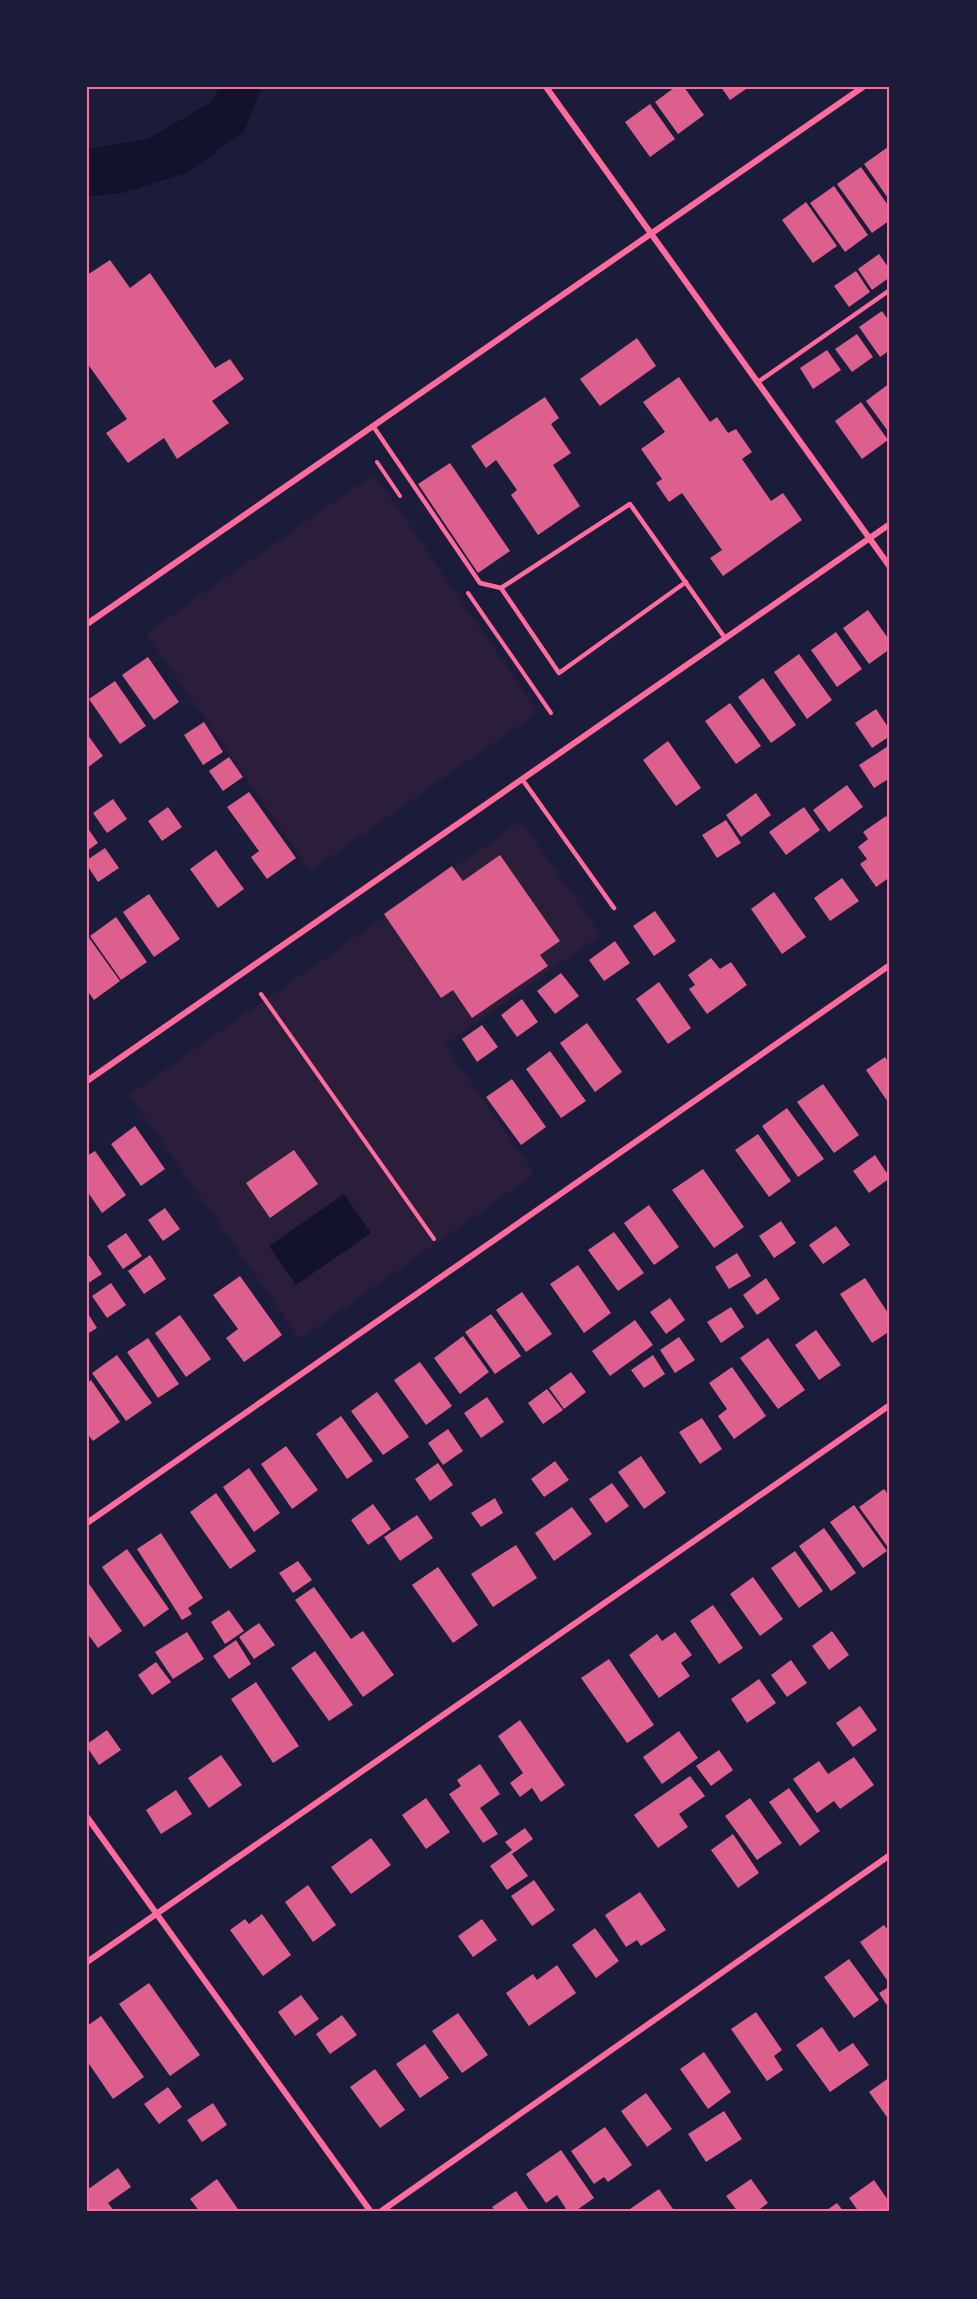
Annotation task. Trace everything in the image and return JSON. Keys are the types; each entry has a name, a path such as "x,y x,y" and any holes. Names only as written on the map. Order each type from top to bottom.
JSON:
{"street":[{"path":"546,87 890,567"},
{"path":"87,624 863,87"},
{"path":"87,1081 890,524"},
{"path":"87,1523 890,965"},
{"path":"87,1962 890,1405"},
{"path":"87,1817 371,2212"},
{"path":"380,2212 890,1855"}],"lane":[{"path":"758,382 890,290"},
{"path":"373,426 480,583 501,588 559,673 686,582"},
{"path":"501,588 630,504 725,638"},
{"path":"522,779 614,908"}],"path":[{"path":"261,994 434,1239"}],"shaded area":[{"path":"219,87 262,87 244,131 189,172 123,193 87,196 87,149 148,139 213,101"},
{"path":"374,474 538,712 310,871 146,633"},
{"path":"521,821 601,935 445,1045 535,1174 300,1339 129,1095"},
{"path":"344,1194 371,1233 296,1285 269,1246"}],"building":[{"path":"675,87 684,87 704,115 678,134 655,102"},
{"path":"721,87 749,87 730,100"},
{"path":"650,104 675,139 650,157 625,122"},
{"path":"888,147 890,150 890,201 864,164"},
{"path":"861,167 890,208 890,220 872,233 837,184"},
{"path":"834,186 868,235 845,252 810,203"},
{"path":"806,202 837,246 813,263 782,220"},
{"path":"879,254 890,270 890,277 872,290 858,269"},
{"path":"110,260 130,288 150,273 215,368 230,359 244,379 212,401 229,423 177,459 164,438 128,463 106,433 127,419 87,363 87,275"},
{"path":"856,271 870,292 849,307 834,286"},
{"path":"882,311 890,322 890,350 880,357 859,327"},
{"path":"857,334 873,357 852,372 835,349"},
{"path":"637,338 656,366 600,406 580,379"},
{"path":"827,350 841,370 813,389 800,368"},
{"path":"679,377 710,422 717,417 728,433 736,429 752,452 742,459 771,501 783,493 802,520 723,576 710,558 722,550 682,493 669,502 656,483 662,479 641,449 665,432 643,402"},
{"path":"890,383 890,434 866,401"},
{"path":"545,397 559,418 551,424 571,453 553,465 580,506 538,535 511,495 517,490 496,460 486,468 471,446"},
{"path":"861,402 888,440 862,459 835,421"},
{"path":"450,463 510,551 478,573 418,484"},
{"path":"868,610 890,641 890,649 869,664 843,628"},
{"path":"836,632 862,669 837,687 811,650"},
{"path":"799,654 832,700 807,719 774,672"},
{"path":"148,657 179,702 154,720 122,675"},
{"path":"763,678 796,725 771,743 738,697"},
{"path":"115,681 146,726 120,744 89,699"},
{"path":"730,703 761,746 736,764 705,721"},
{"path":"876,709 890,730 890,736 872,748 855,723"},
{"path":"204,722 223,752 203,765 184,735"},
{"path":"87,734 103,756 87,768"},
{"path":"668,741 701,788 676,806 643,760"},
{"path":"890,745 890,778 874,788 859,765"},
{"path":"229,757 243,777 223,791 209,771"},
{"path":"847,785 863,807 829,832 813,810"},
{"path":"249,792 296,858 267,879 251,857 259,851 227,807"},
{"path":"756,793 771,815 741,837 726,815"},
{"path":"113,799 127,819 107,833 93,813"},
{"path":"168,807 182,827 162,841 148,821"},
{"path":"804,807 820,830 786,855 769,832"},
{"path":"886,816 890,822 890,877 876,887 860,864 867,859 858,847 868,839 863,832"},
{"path":"726,820 741,843 717,858 702,835"},
{"path":"87,827 98,843 87,851"},
{"path":"105,848 119,868 98,882 87,865 87,860"},
{"path":"216,850 244,889 218,908 190,869"},
{"path":"500,855 560,941 540,955 548,966 472,1018 453,990 441,998 384,914 452,866 463,881"},
{"path":"842,878 859,901 830,921 814,898"},
{"path":"774,892 806,937 782,954 751,909"},
{"path":"149,894 180,939 154,957 123,912"},
{"path":"655,911 676,941 654,956 633,926"},
{"path":"116,917 147,962 121,980 90,936"},
{"path":"87,935 120,981 94,1000 87,990"},
{"path":"615,941 630,963 604,981 589,960"},
{"path":"711,958 720,969 731,962 747,985 707,1014 689,989 695,985 688,975"},
{"path":"561,973 579,996 555,1014 537,991"},
{"path":"659,982 691,1028 668,1044 636,999"},
{"path":"522,999 538,1022 517,1037 501,1015"},
{"path":"587,1023 622,1072 595,1092 560,1043"},
{"path":"482,1025 498,1047 477,1062 462,1039"},
{"path":"550,1051 586,1101 561,1118 526,1069"},
{"path":"885,1057 890,1064 890,1105 866,1070"},
{"path":"512,1079 546,1127 521,1145 486,1097"},
{"path":"823,1084 859,1135 834,1153 797,1102"},
{"path":"787,1108 824,1159 798,1177 762,1126"},
{"path":"135,1126 165,1169 141,1186 111,1144"},
{"path":"758,1134 791,1181 769,1197 735,1150"},
{"path":"294,1150 318,1184 270,1218 246,1183"},
{"path":"95,1151 126,1195 102,1213 87,1191 87,1156"},
{"path":"875,1155 890,1178 869,1193 853,1171"},
{"path":"703,1169 744,1227 714,1248 672,1190"},
{"path":"649,1205 679,1247 654,1265 624,1223"},
{"path":"165,1208 180,1229 163,1241 148,1220"},
{"path":"781,1221 796,1243 774,1258 759,1236"},
{"path":"836,1226 850,1245 823,1264 809,1245"},
{"path":"614,1232 644,1273 618,1291 588,1250"},
{"path":"126,1233 142,1256 123,1269 107,1246"},
{"path":"87,1252 102,1274 87,1284"},
{"path":"737,1253 751,1276 729,1289 715,1267"},
{"path":"150,1255 166,1279 144,1294 128,1271"},
{"path":"578,1265 611,1313 584,1333 550,1284"},
{"path":"240,1276 282,1335 244,1362 226,1338 238,1329 213,1295"},
{"path":"766,1278 780,1299 757,1315 743,1295"},
{"path":"865,1278 890,1316 890,1331 872,1343 840,1294"},
{"path":"111,1283 126,1305 107,1318 92,1296"},
{"path":"522,1292 552,1334 526,1352 496,1310"},
{"path":"670,1298 685,1320 666,1334 650,1312"},
{"path":"731,1307 744,1327 721,1343 707,1322"},
{"path":"87,1312 97,1328 87,1334"},
{"path":"491,1314 521,1356 495,1374 465,1332"},
{"path":"180,1315 211,1359 186,1377 155,1333"},
{"path":"635,1320 653,1345 610,1376 592,1351"},
{"path":"816,1330 841,1365 819,1380 795,1345"},
{"path":"463,1336 489,1372 460,1394 434,1358"},
{"path":"679,1337 695,1360 675,1373 660,1350"},
{"path":"148,1338 179,1384 158,1398 127,1352"},
{"path":"768,1338 805,1390 778,1409 740,1358"},
{"path":"117,1355 152,1403 126,1421 92,1373"},
{"path":"653,1355 665,1374 644,1388 631,1370"},
{"path":"420,1362 452,1406 426,1425 394,1380"},
{"path":"732,1367 766,1416 734,1439 718,1416 727,1409 709,1383"},
{"path":"571,1372 586,1392 564,1409 549,1388"},
{"path":"91,1380 120,1422 93,1441 87,1433 87,1383"},
{"path":"547,1389 563,1410 543,1424 528,1403"},
{"path":"377,1392 409,1437 383,1455 351,1411"},
{"path":"487,1397 504,1422 481,1438 464,1413"},
{"path":"341,1416 373,1461 347,1479 316,1434"},
{"path":"702,1418 722,1449 700,1464 679,1432"},
{"path":"448,1429 463,1451 443,1465 428,1443"},
{"path":"286,1446 318,1490 292,1509 261,1464"},
{"path":"641,1456 666,1493 644,1509 618,1472"},
{"path":"555,1461 569,1480 544,1497 531,1479"},
{"path":"438,1463 453,1485 430,1501 415,1479"},
{"path":"249,1468 280,1513 254,1532 223,1487"},
{"path":"612,1483 629,1506 606,1523 589,1499"},
{"path":"884,1489 890,1497 890,1550 859,1507"},
{"path":"216,1493 256,1551 230,1569 190,1512"},
{"path":"495,1498 503,1513 481,1527 471,1513"},
{"path":"373,1504 391,1529 368,1545 351,1520"},
{"path":"854,1505 887,1551 863,1568 830,1522"},
{"path":"572,1507 592,1534 554,1561 535,1533"},
{"path":"417,1515 433,1538 400,1561 384,1537"},
{"path":"824,1528 856,1573 831,1591 799,1546"},
{"path":"161,1533 203,1598 188,1608 192,1614 182,1620 137,1549"},
{"path":"516,1545 537,1578 493,1607 471,1574"},
{"path":"127,1549 169,1609 144,1627 102,1567"},
{"path":"795,1551 823,1591 799,1608 771,1568"},
{"path":"298,1561 312,1580 293,1593 279,1573"},
{"path":"438,1567 478,1625 453,1643 412,1585"},
{"path":"753,1577 783,1619 760,1636 730,1594"},
{"path":"87,1581 122,1631 98,1648 87,1633"},
{"path":"314,1587 351,1639 363,1631 394,1675 363,1697 295,1600"},
{"path":"713,1605 743,1648 719,1664 690,1621"},
{"path":"229,1610 244,1631 225,1644 211,1622"},
{"path":"259,1623 275,1645 254,1659 239,1637"},
{"path":"832,1631 849,1655 829,1670 812,1646"},
{"path":"187,1632 204,1659 173,1679 155,1652"},
{"path":"675,1632 692,1655 681,1663 690,1676 659,1698 629,1655 657,1634 662,1641"},
{"path":"236,1640 251,1664 229,1679 213,1656"},
{"path":"315,1651 353,1705 329,1721 291,1668"},
{"path":"609,1659 654,1725 627,1743 581,1678"},
{"path":"791,1660 807,1683 787,1697 771,1675"},
{"path":"156,1662 171,1682 152,1695 138,1675"},
{"path":"759,1679 776,1703 747,1723 731,1699"},
{"path":"256,1682 299,1746 273,1763 231,1699"},
{"path":"860,1706 877,1730 853,1747 836,1723"},
{"path":"520,1720 565,1785 541,1802 532,1788 520,1797 510,1783 523,1773 498,1736"},
{"path":"107,1730 121,1750 99,1765 87,1744"},
{"path":"679,1731 698,1758 662,1784 643,1757"},
{"path":"719,1750 733,1770 711,1786 696,1766"},
{"path":"221,1755 242,1785 209,1808 188,1778"},
{"path":"854,1757 874,1785 840,1809 834,1801 817,1813 793,1779 819,1761 828,1774"},
{"path":"480,1764 500,1794 480,1808 498,1834 483,1843 449,1794 461,1786 457,1780"},
{"path":"690,1776 705,1796 679,1814 688,1827 658,1848 634,1815"},
{"path":"789,1788 820,1831 800,1846 769,1802"},
{"path":"176,1790 192,1814 161,1834 146,1810"},
{"path":"426,1798 450,1832 426,1849 402,1815"},
{"path":"750,1798 782,1843 757,1860 725,1816"},
{"path":"525,1828 533,1839 512,1854 528,1876 507,1890 490,1866 512,1850 505,1842"},
{"path":"733,1834 759,1873 738,1888 711,1850"},
{"path":"371,1838 391,1865 351,1894 331,1867"},
{"path":"534,1880 555,1910 532,1926 511,1896"},
{"path":"308,1885 336,1925 313,1942 285,1902"},
{"path":"640,1892 666,1930 641,1946 637,1940 626,1947 605,1915"},
{"path":"262,1914 291,1955 263,1976 230,1930 245,1919 249,1924"},
{"path":"482,1919 497,1940 473,1957 458,1936"},
{"path":"884,1925 890,1933 890,1978 887,1980 860,1942"},
{"path":"595,1928 619,1961 596,1978 572,1945"},
{"path":"849,1959 879,2000 854,2018 824,1977"},
{"path":"557,1965 576,1993 529,2026 506,1993 533,1974 537,1980"},
{"path":"149,1983 200,2055 170,2076 119,2004"},
{"path":"890,1986 890,2010 879,1993"},
{"path":"301,1995 319,2019 295,2036 278,2012"},
{"path":"756,2012 782,2050 774,2056 783,2070 767,2081 731,2029"},
{"path":"458,2013 488,2055 462,2073 432,2031"},
{"path":"342,2015 357,2035 330,2054 316,2034"},
{"path":"101,2016 144,2077 113,2099 87,2061 87,2026"},
{"path":"822,2027 839,2052 853,2043 869,2065 830,2092 796,2045"},
{"path":"425,2044 449,2078 420,2098 396,2064"},
{"path":"704,2052 731,2092 708,2109 680,2069"},
{"path":"375,2069 405,2110 380,2128 350,2087"},
{"path":"890,2077 890,2116 887,2117 869,2092"},
{"path":"168,2087 182,2107 159,2124 144,2104"},
{"path":"646,2093 672,2129 647,2147 621,2111"},
{"path":"213,2103 227,2125 202,2142 187,2120"},
{"path":"724,2111 742,2139 706,2162 688,2134"},
{"path":"605,2127 632,2165 608,2182 604,2177 594,2184 571,2151"},
{"path":"561,2150 594,2198 574,2212 568,2212 557,2195 546,2203 526,2174"},
{"path":"118,2168 131,2187 108,2203 115,2212 87,2212 87,2190"},
{"path":"217,2179 240,2212 200,2212 190,2199"},
{"path":"751,2179 768,2203 756,2212 738,2212 726,2196"},
{"path":"874,2180 890,2203 890,2212 859,2212 849,2198"},
{"path":"659,2189 675,2212 633,2212 630,2209"},
{"path":"516,2191 530,2212 496,2212 492,2207"},
{"path":"837,2203 844,2212 824,2212"}]}
